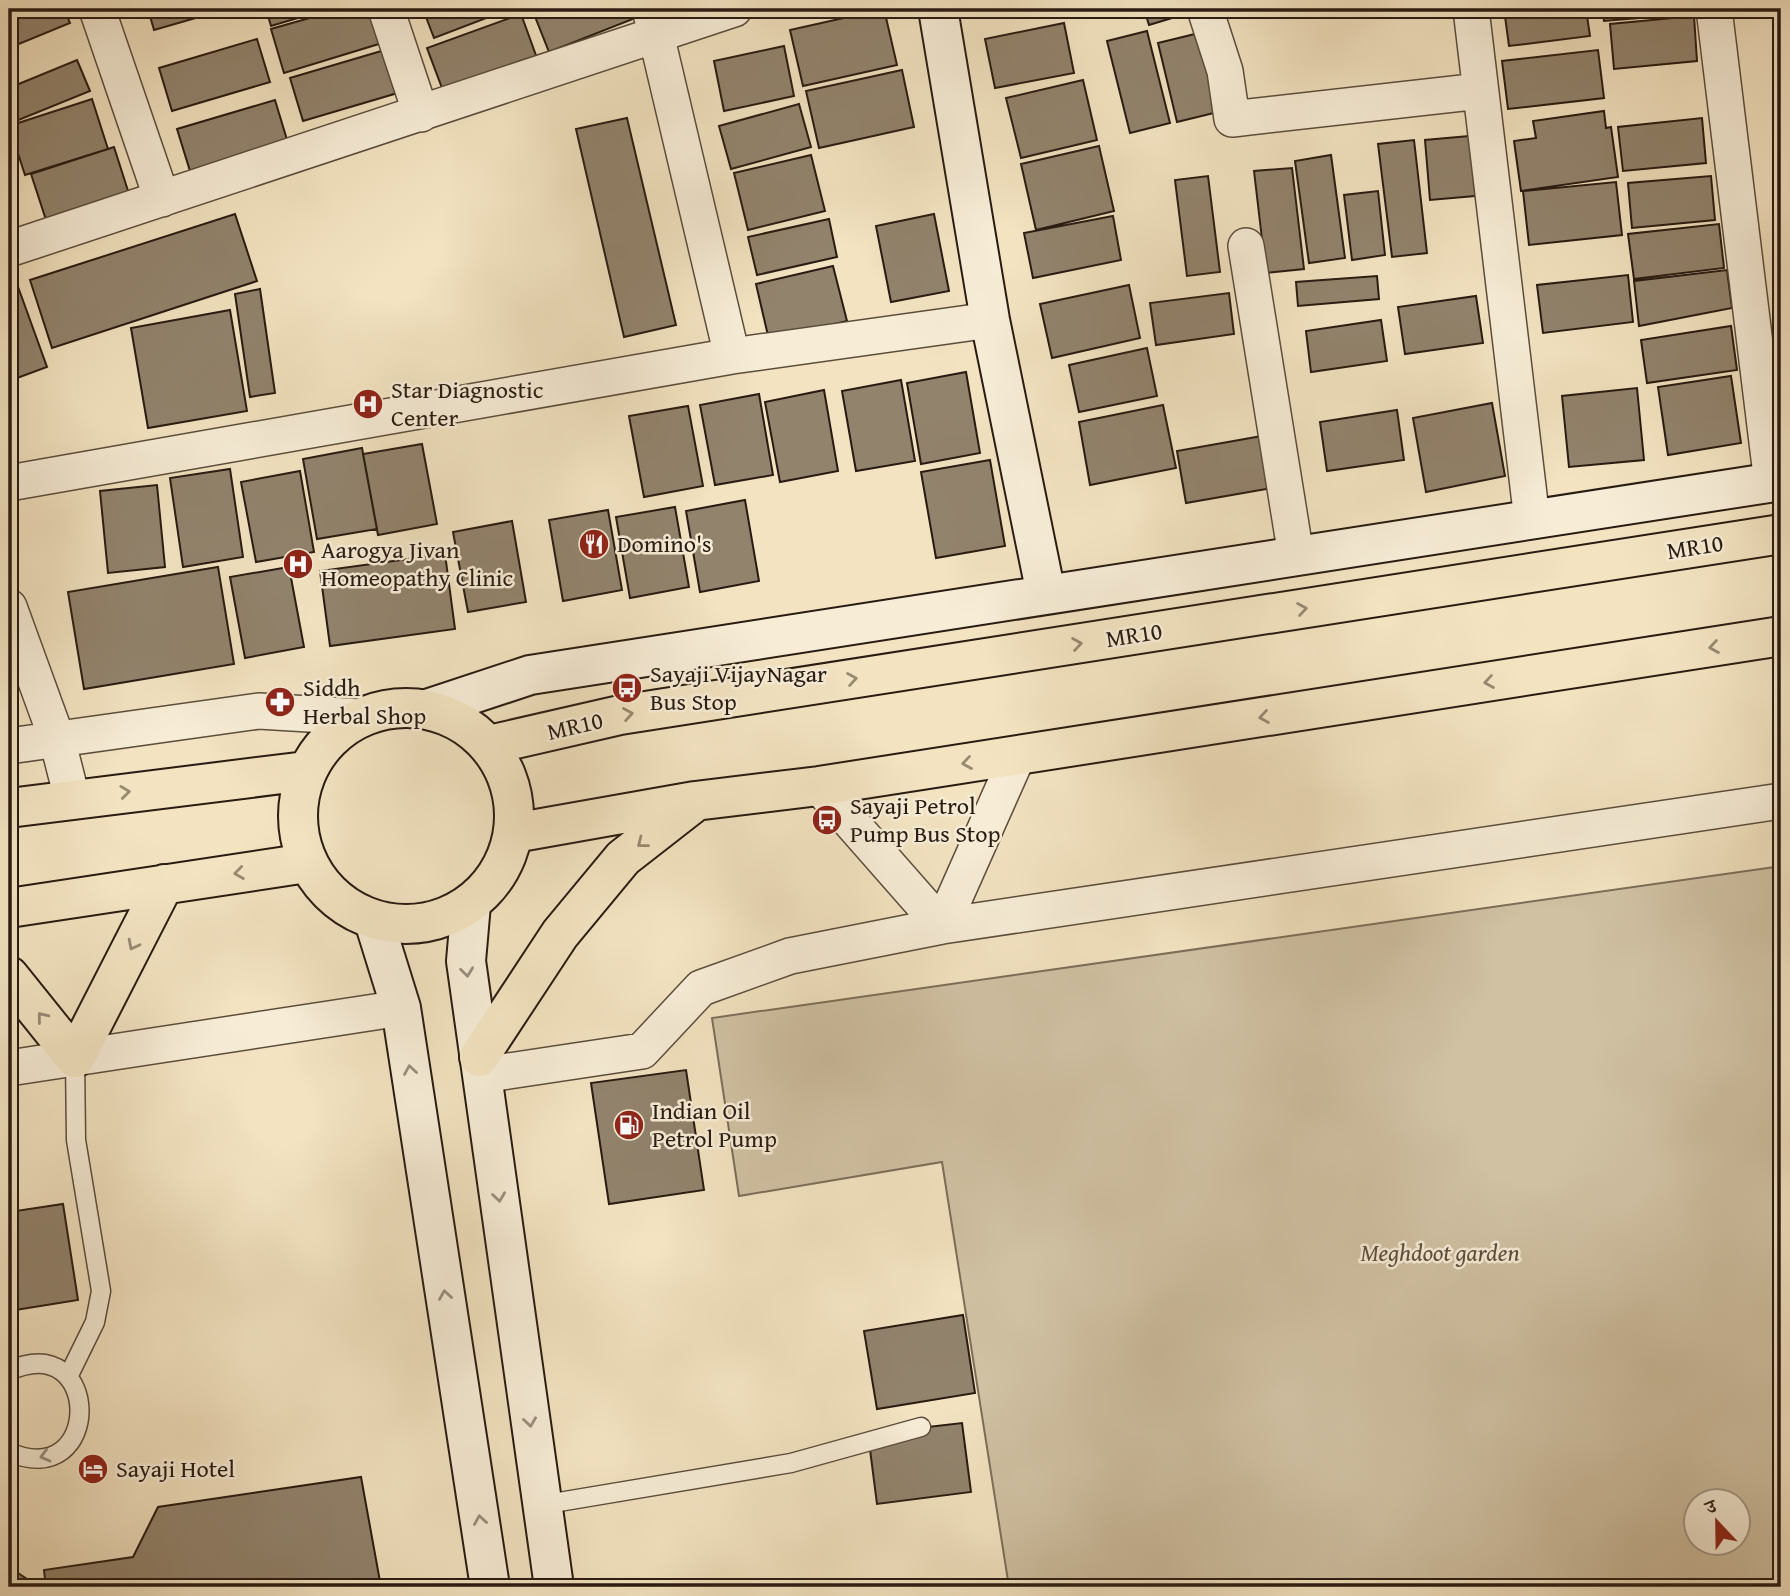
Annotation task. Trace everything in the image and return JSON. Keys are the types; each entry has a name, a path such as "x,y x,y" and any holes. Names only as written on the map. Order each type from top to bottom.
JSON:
{"main road":[{"name":"MR10","path":"489,745 634,713 1781,534"},
{"path":"514,833 695,801 819,786 1781,636"},
{"path":"392,708 427,709 461,722 489,745 506,772 514,802 514,833 505,860 491,884 471,904 441,919 408,925 374,921 346,908 323,888 307,863 297,822 297,801 306,771 328,739 359,718 392,708"},
{"path":"9,808 72,798 306,771"},
{"path":"481,1066 560,934 623,858 695,801"},
{"path":"9,908 307,863"},
{"path":"9,976 75,1058 164,884"}],"street":[{"path":"97,9 162,199"},
{"path":"386,9 421,114"},
{"path":"9,249 421,114 653,22 734,9"},
{"path":"938,9 990,320 1046,594"},
{"path":"1205,9 1225,71 1232,119 1480,91"},
{"path":"1471,9 1532,520"},
{"path":"427,709 530,675 1776,482 1714,9"},
{"path":"653,22 732,356"},
{"path":"1246,246 1296,556"},
{"path":"9,483 732,356 990,320"},
{"path":"9,607 57,739 72,798"},
{"path":"9,746 259,711 359,718"},
{"path":"942,926 1018,755"},
{"path":"819,786 942,926"},
{"path":"481,1066 642,1051 701,988 790,956 942,926 1781,802"},
{"path":"471,904 466,961 554,1587"},
{"path":"374,921 401,1008 490,1587"},
{"path":"9,1068 401,1008"}],"lane":[{"path":"68,1377 95,1322 101,1291 76,1140 75,1058"},
{"path":"9,1371 24,1365 40,1364 55,1368 68,1377 82,1405 81,1420 75,1435 59,1451 37,1459 9,1452"},
{"path":"541,1505 791,1463 921,1427"}],"green space":[{"name":"Meghdoot garden","path":"1781,866 1781,1587 1009,1587 942,1162 739,1196 712,1018"}],"building":[{"path":"18,9 64,9 70,23 9,48 9,12"},
{"path":"148,9 227,9 154,30"},
{"path":"266,9 328,9 271,26"},
{"path":"341,9 371,9 382,43 284,73 271,29"},
{"path":"423,9 510,9 434,38"},
{"path":"532,9 635,9 638,17 549,52"},
{"path":"884,9 897,65 803,86 790,30"},
{"path":"1144,9 1181,9 1182,15 1149,25"},
{"path":"1504,9 1586,9 1590,36 1509,46"},
{"path":"1603,9 1687,9 1688,14 1604,21"},
{"path":"521,14 538,61 445,96 427,48"},
{"path":"1694,16 1697,61 1614,69 1610,24"},
{"path":"1064,23 1074,73 995,88 985,39"},
{"path":"1147,31 1170,123 1130,133 1107,41"},
{"path":"1199,33 1218,112 1177,122 1158,43"},
{"path":"257,39 270,82 172,111 159,68"},
{"path":"784,46 794,96 724,111 714,61"},
{"path":"388,49 401,92 303,121 290,78"},
{"path":"1598,50 1604,98 1508,109 1502,61"},
{"path":"77,60 90,91 11,123 9,88"},
{"path":"902,70 914,127 819,148 806,91"},
{"path":"1083,80 1097,140 1021,158 1006,98"},
{"path":"92,99 108,149 25,175 9,126"},
{"path":"275,100 288,143 190,171 177,129"},
{"path":"799,104 811,147 731,169 719,126"},
{"path":"1604,111 1606,128 1611,127 1618,177 1521,191 1514,141 1536,138 1533,121"},
{"path":"627,118 676,325 624,337 576,129"},
{"path":"1702,118 1706,163 1623,171 1618,127"},
{"path":"1480,135 1486,195 1430,200 1425,140"},
{"path":"1414,140 1427,253 1392,257 1378,144"},
{"path":"1099,146 1114,211 1036,230 1021,164"},
{"path":"114,147 130,197 47,223 31,174"},
{"path":"811,155 825,211 748,230 734,173"},
{"path":"1331,155 1345,258 1309,263 1295,161"},
{"path":"1292,168 1304,269 1266,273 1254,171"},
{"path":"1208,176 1220,272 1187,276 1175,180"},
{"path":"1711,176 1715,220 1632,228 1628,183"},
{"path":"1616,182 1622,235 1529,245 1523,191"},
{"path":"1378,191 1385,255 1352,260 1344,195"},
{"path":"9,196 20,233 9,236"},
{"path":"235,214 257,281 52,348 30,280"},
{"path":"934,214 949,291 891,302 876,226"},
{"path":"1113,216 1121,260 1033,278 1024,233"},
{"path":"829,219 837,257 757,275 748,237"},
{"path":"1719,224 1724,268 1634,279 1628,234"},
{"path":"1774,251 1781,251 1781,278 1775,278"},
{"path":"833,266 847,321 769,340 756,284"},
{"path":"1727,270 1732,308 1639,326 1634,281"},
{"path":"1628,275 1633,322 1543,333 1537,285"},
{"path":"1377,276 1379,299 1298,306 1296,282"},
{"path":"17,284 47,367 9,381 9,288"},
{"path":"1129,285 1140,338 1052,358 1040,304"},
{"path":"260,289 275,393 250,397 235,294"},
{"path":"1229,293 1234,334 1156,345 1150,303"},
{"path":"1476,296 1483,343 1405,354 1398,307"},
{"path":"230,310 247,411 148,428 131,328"},
{"path":"1381,320 1387,361 1311,372 1306,331"},
{"path":"1731,326 1737,370 1647,383 1641,340"},
{"path":"1147,348 1157,396 1079,412 1069,365"},
{"path":"966,372 980,453 921,464 907,383"},
{"path":"1731,376 1741,443 1668,455 1658,387"},
{"path":"901,380 915,461 856,471 842,391"},
{"path":"1637,388 1644,460 1569,467 1562,396"},
{"path":"824,390 838,471 780,482 765,402"},
{"path":"759,394 773,475 715,485 700,405"},
{"path":"1492,403 1505,476 1426,492 1413,418"},
{"path":"1163,405 1176,468 1090,485 1079,422"},
{"path":"688,406 703,486 644,497 629,416"},
{"path":"1397,410 1404,460 1327,471 1320,422"},
{"path":"1262,436 1272,488 1186,503 1177,451"},
{"path":"422,444 437,524 378,535 363,454"},
{"path":"362,448 377,529 317,539 303,459"},
{"path":"990,460 1005,546 936,558 921,472"},
{"path":"230,469 243,557 183,567 170,478"},
{"path":"300,471 314,552 256,562 241,482"},
{"path":"157,485 165,567 108,573 100,491"},
{"path":"745,500 759,581 700,592 686,511"},
{"path":"675,507 689,587 630,598 616,517"},
{"path":"608,510 622,590 563,601 549,520"},
{"path":"512,521 526,602 468,612 453,532"},
{"path":"445,554 455,629 330,646 320,571"},
{"path":"218,567 234,664 84,689 68,592"},
{"path":"289,567 304,647 245,658 230,577"},
{"path":"686,1070 704,1190 609,1204 591,1083"},
{"path":"63,1204 78,1300 9,1311 9,1212"},
{"path":"963,1315 975,1393 877,1409 864,1331"},
{"path":"962,1423 971,1492 877,1504 868,1434"},
{"path":"361,1477 381,1587 46,1587 44,1570 133,1557 158,1507"},
{"path":"9,1567 39,1587 9,1587"}],"place":[{"name":"Star Diagnostic Center","path":"368,404"},
{"name":"Domino's","path":"594,544"},
{"name":"Aarogya Jivan Homeopathy Clinic","path":"298,564"},
{"name":"Sayaji VijayNagar Bus Stop","path":"627,688"},
{"name":"Siddh Herbal Shop","path":"280,702"},
{"name":"Sayaji Petrol Pump Bus Stop","path":"827,820"},
{"name":"Indian Oil Petrol Pump","path":"629,1125"},
{"name":"Sayaji Hotel","path":"93,1469"}]}
